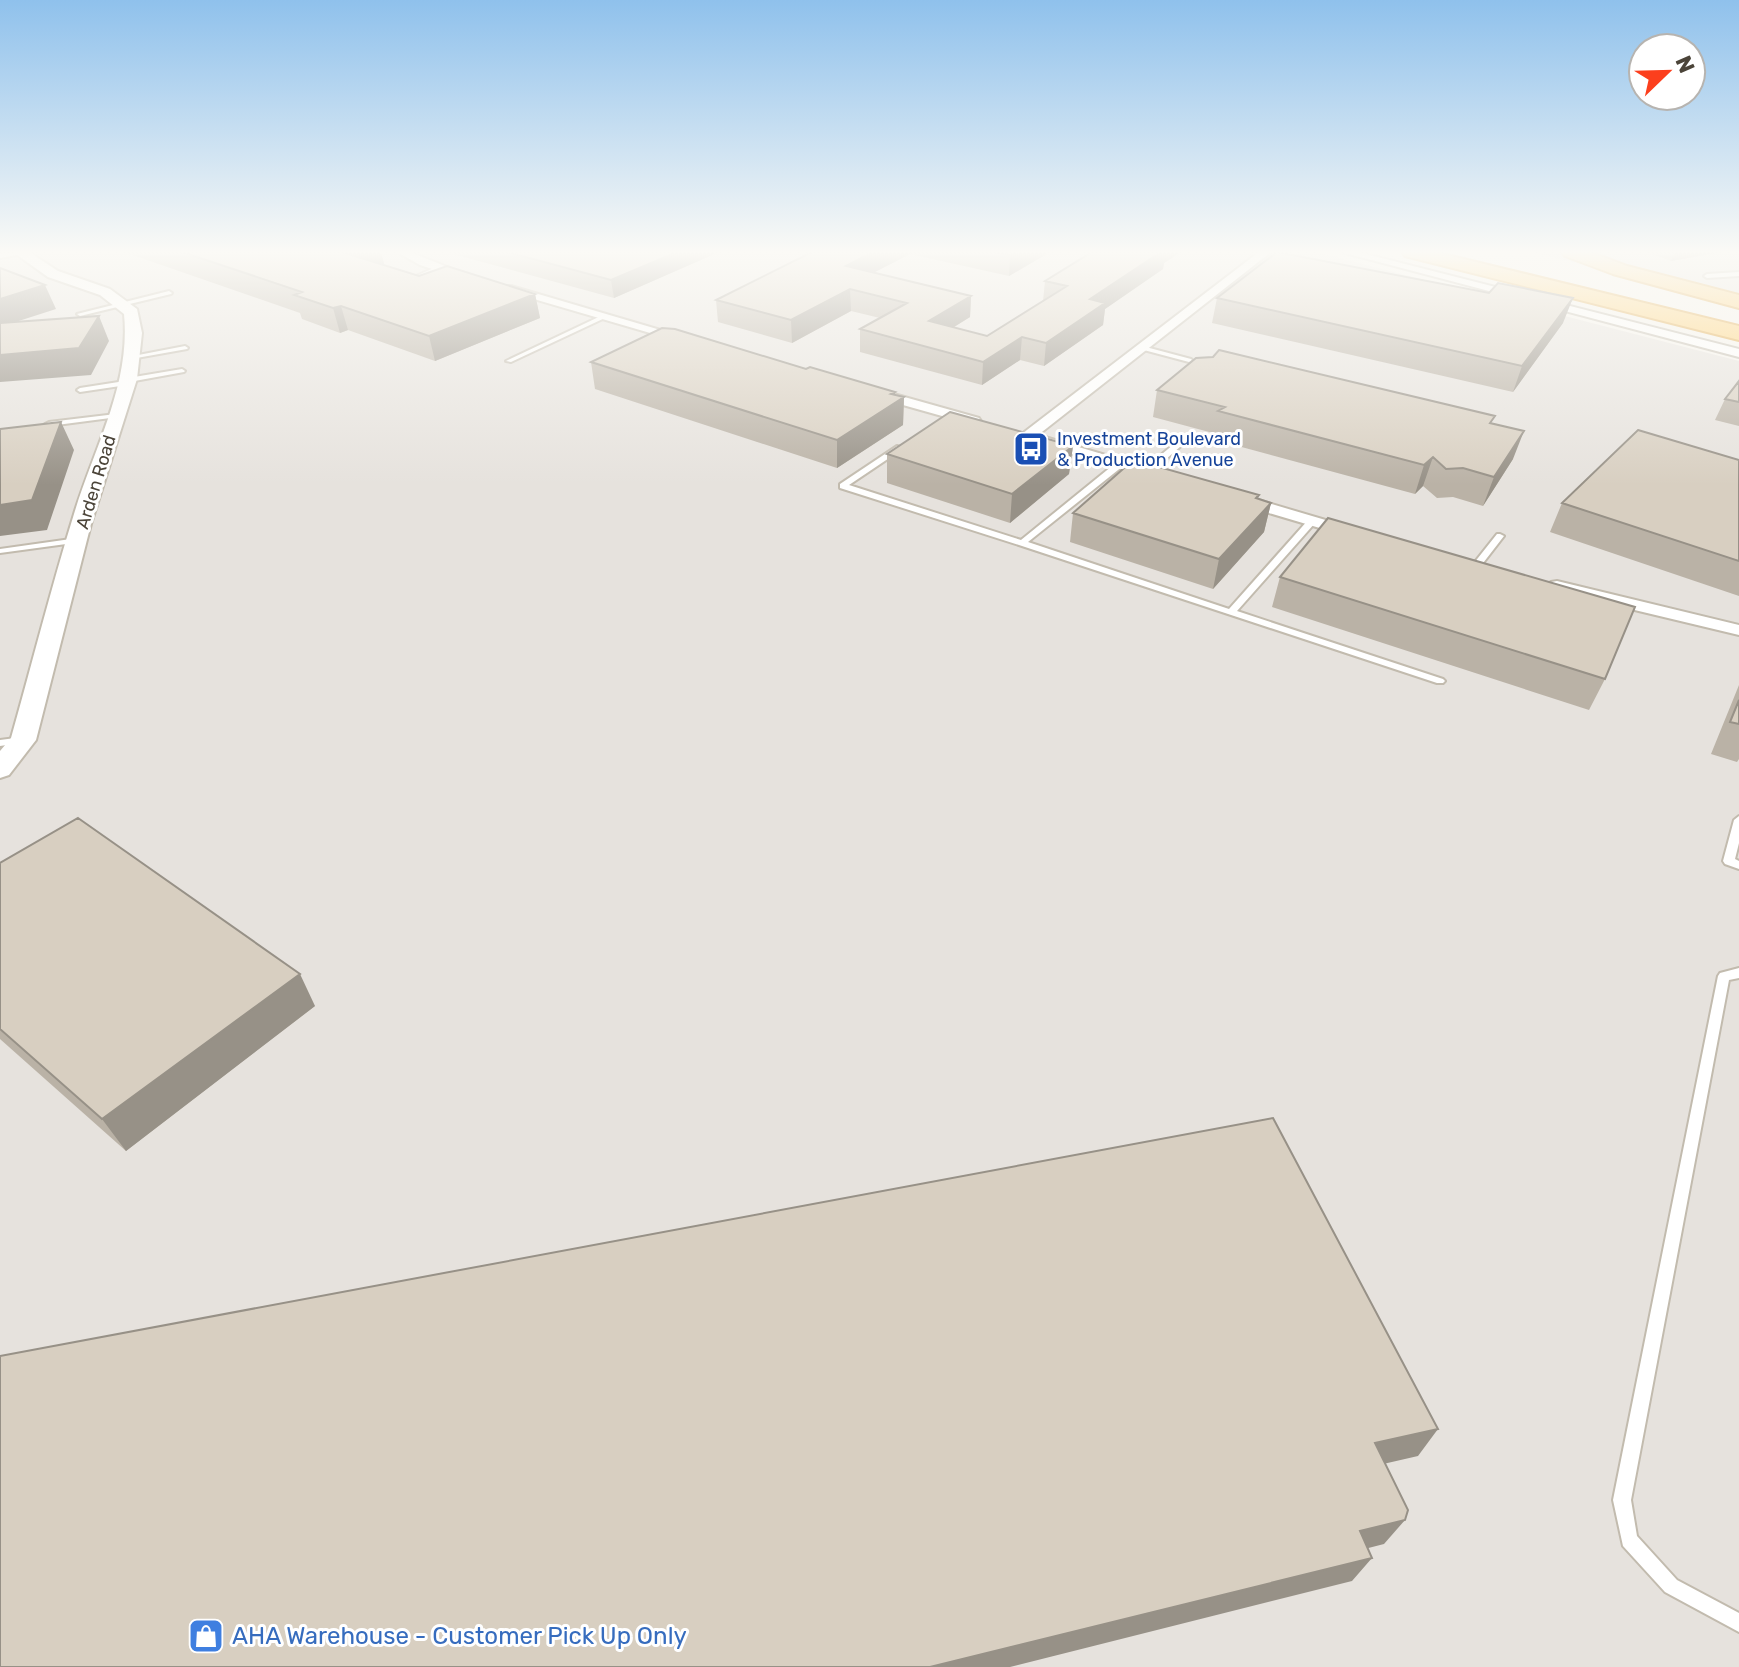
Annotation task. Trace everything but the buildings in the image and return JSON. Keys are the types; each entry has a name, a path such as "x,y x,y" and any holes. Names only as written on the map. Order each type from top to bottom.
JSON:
{"street":[{"name":"Arden Road","path":"0,769 23,740 78,540 128,381 136,330"},
{"path":"654,330 705,344"},
{"path":"1166,330 1021,434 1175,481"},
{"path":"1649,330 1739,353"},
{"path":"858,388 944,418 987,424"},
{"path":"1220,494 1371,538"},
{"path":"1538,581 1739,630"}],"lane":[{"path":"509,361 576,330"},
{"path":"131,357 185,348"},
{"path":"1142,348 1189,360"},
{"path":"80,390 182,371"},
{"path":"42,424 116,416"},
{"path":"914,438 843,486 1440,681"},
{"path":"1146,472 1177,446"},
{"path":"1022,543 1120,464"},
{"path":"1231,612 1312,521"},
{"path":"1477,565 1500,536"},
{"path":"0,551 78,540"},
{"path":"0,743 23,740"},
{"path":"1739,820 1729,861 1739,865"},
{"path":"1739,973 1724,976 1622,1500 1629,1540 1671,1586 1739,1623"}],"shaded area":[{"path":"0,330 1618,330 1739,361 1739,1667 0,1667"}],"place":[{"name":"Investment Boulevard & Production Avenue","path":"1031,449"},
{"name":"AHA Warehouse - Customer Pick Up Only","path":"206,1636"}]}
